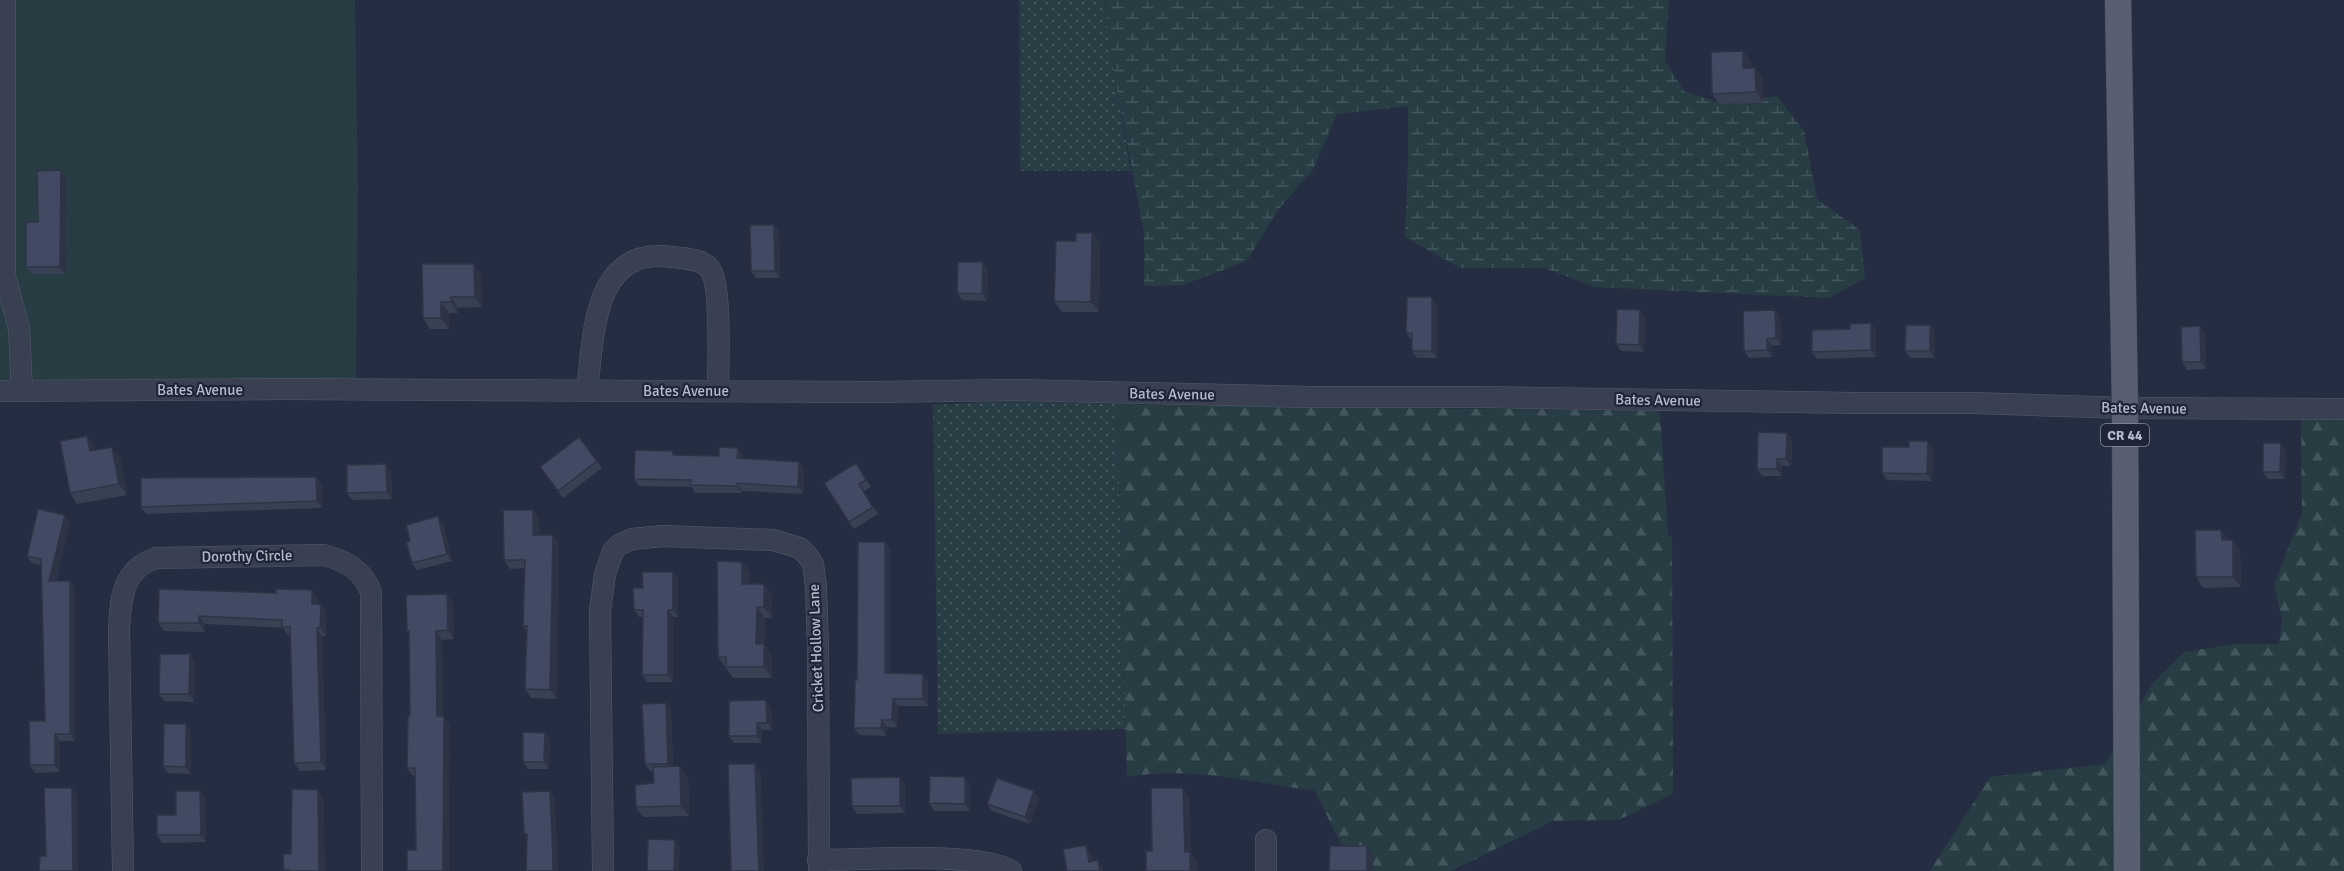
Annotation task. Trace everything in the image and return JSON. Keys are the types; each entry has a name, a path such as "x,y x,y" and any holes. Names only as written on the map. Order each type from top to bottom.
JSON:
{"main road":[{"name":"CR 44","path":"2118,0 2125,408 2127,871"}],"street":[{"path":"5,0 3,96 5,276 19,329 22,391"},
{"path":"587,390 596,322 602,297 608,284 618,272 632,262 643,258 666,256 704,264 711,270 717,309 718,391"},
{"name":"Bates Avenue","path":"0,391 1013,390 1311,397 1975,403 2125,408 2344,410"},
{"name":"Cricket Hollow Lane","path":"603,871 600,611 605,574 613,551 619,545 632,539 663,536 773,540 800,548 813,564 818,647 818,866"},
{"name":"Dorothy Circle","path":"123,871 119,629 120,604 126,581 133,572 156,558 324,555 353,566 367,582 371,592 372,871"},
{"path":"1266,840 1266,871"},
{"path":"818,866 972,859 1004,866 1011,871"}],"green space":[{"path":"0,0 355,0 358,189 356,378 0,380"},
{"path":"1019,0 1104,0 1111,56 1131,171 1020,171"},
{"path":"1104,0 1669,0 1665,61 1685,92 1725,104 1777,96 1804,131 1817,199 1860,230 1865,278 1829,298 1595,287 1544,268 1460,268 1405,237 1408,106 1337,114 1313,170 1278,210 1247,261 1183,285 1144,286 1144,234 1111,56"},
{"path":"1008,401 1117,404 1126,729 938,734 933,405"},
{"path":"1117,404 1660,411 1668,536 1672,536 1673,794 1618,820 1553,821 1451,871 1354,871 1315,791 1198,774 1174,773 1127,777"},
{"path":"2301,420 2344,420 2344,871 2137,871 2135,713 2152,684 2184,652 2235,644 2279,644 2282,620 2274,584 2302,513"},
{"path":"2116,745 2117,871 1930,871 1990,777 2105,764"}],"building":[{"path":"1743,51 1743,68 1755,68 1756,92 1712,94 1711,52"},
{"path":"61,170 60,267 26,267 26,222 38,222 37,171"},
{"path":"750,225 774,225 775,271 751,271"},
{"path":"1076,233 1092,233 1091,302 1054,301 1056,241 1076,241"},
{"path":"958,262 983,262 982,294 957,293"},
{"path":"422,264 474,264 475,297 451,297 451,302 441,302 441,318 423,318"},
{"path":"1407,297 1432,297 1432,351 1412,351 1412,333 1406,333"},
{"path":"1617,309 1640,310 1639,345 1616,344"},
{"path":"1775,310 1776,338 1767,339 1767,350 1744,351 1743,311"},
{"path":"1871,323 1871,350 1812,352 1812,330 1850,329 1850,324"},
{"path":"1906,325 1930,325 1930,351 1905,351"},
{"path":"2200,326 2201,362 2182,362 2181,327"},
{"path":"1758,432 1787,433 1786,459 1777,459 1777,469 1757,469"},
{"path":"87,436 90,451 112,447 119,484 70,493 60,441"},
{"path":"579,437 597,461 558,491 540,467"},
{"path":"1909,441 1928,441 1927,474 1882,473 1882,447 1909,447"},
{"path":"2263,443 2281,443 2280,472 2263,472"},
{"path":"719,447 738,448 737,458 799,462 798,487 737,483 737,486 690,485 691,480 634,479 635,450 673,451 673,455 719,456"},
{"path":"856,463 866,480 859,484 873,507 849,522 824,483"},
{"path":"386,464 387,492 347,493 347,465"},
{"path":"316,477 317,501 141,507 141,478"},
{"path":"38,509 65,515 49,581 70,581 70,734 55,734 55,765 30,765 29,721 45,721 41,559 27,556"},
{"path":"503,510 533,510 533,535 553,535 550,690 525,689 527,626 523,626 525,560 504,560"},
{"path":"438,516 447,554 412,563 406,542 410,541 406,525"},
{"path":"2195,530 2221,530 2222,540 2233,540 2233,577 2196,577"},
{"path":"858,542 885,542 885,673 923,674 923,699 893,699 892,720 882,720 881,728 854,728 855,680 857,680"},
{"path":"717,561 742,562 742,584 764,584 764,607 757,607 756,644 764,644 764,667 726,667 726,657 718,657"},
{"path":"642,572 673,572 673,610 668,610 668,675 642,675 643,610 634,610 633,588 643,588"},
{"path":"159,589 276,593 276,589 312,590 312,604 321,604 320,628 317,628 321,762 294,763 290,627 282,627 282,620 199,616 199,623 158,623"},
{"path":"447,594 448,630 436,631 437,716 444,716 443,871 407,871 407,850 416,850 415,768 407,768 408,716 410,716 409,631 407,631 406,595"},
{"path":"160,654 190,654 189,694 159,694"},
{"path":"766,700 767,723 757,723 757,736 729,736 729,701"},
{"path":"666,703 668,764 645,764 642,704"},
{"path":"164,724 186,724 186,767 163,766"},
{"path":"523,732 545,733 544,762 523,762"},
{"path":"728,764 755,764 759,871 731,871"},
{"path":"680,766 681,806 636,807 635,785 654,783 653,767"},
{"path":"930,776 965,777 965,804 929,803"},
{"path":"900,777 900,806 852,806 851,778"},
{"path":"997,778 1034,791 1025,817 987,804"},
{"path":"44,788 72,788 73,871 39,871 40,856 46,856"},
{"path":"1151,788 1183,788 1185,852 1190,852 1190,871 1146,871 1146,851 1152,851"},
{"path":"292,789 318,790 319,871 284,870 283,854 291,854"},
{"path":"176,791 200,791 201,835 157,835 157,815 176,815"},
{"path":"550,791 553,871 526,871 527,834 524,834 522,792"},
{"path":"648,839 675,840 674,871 647,871"},
{"path":"1086,845 1089,862 1098,860 1100,871 1067,871 1063,849"},
{"path":"1330,846 1367,846 1367,871 1329,871"}]}
